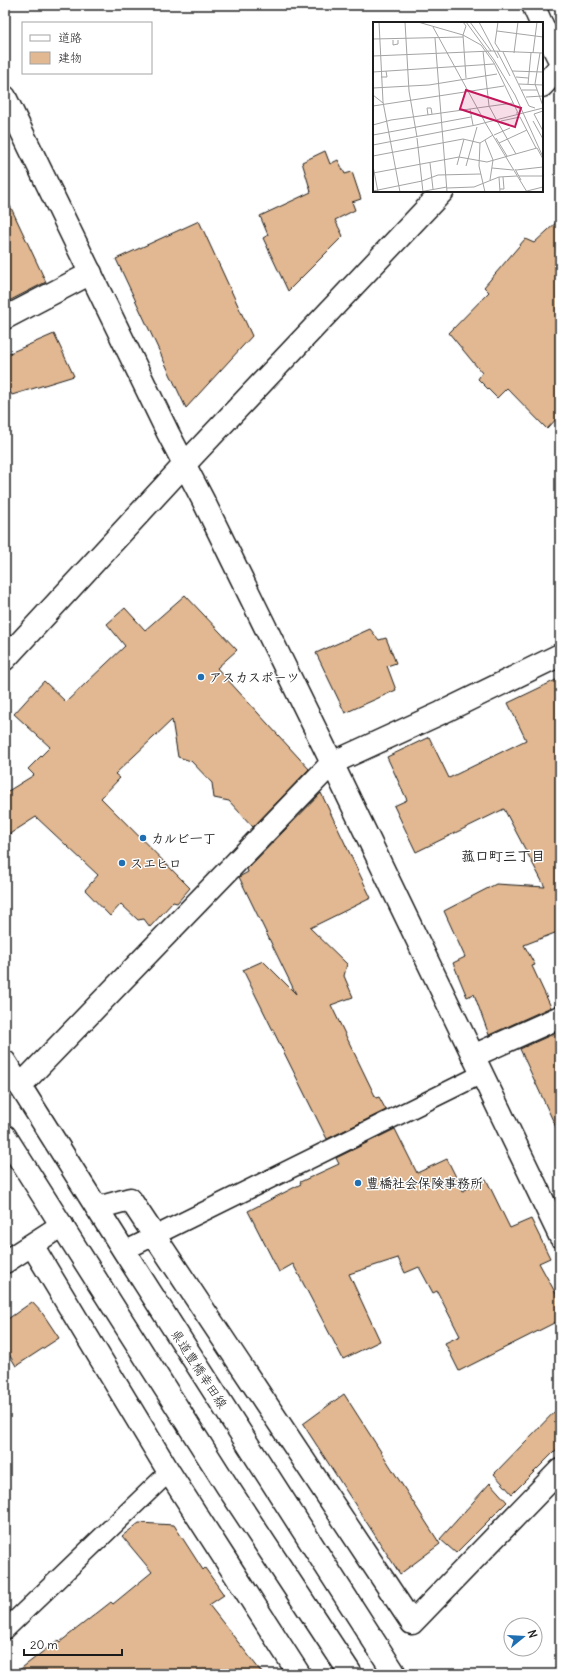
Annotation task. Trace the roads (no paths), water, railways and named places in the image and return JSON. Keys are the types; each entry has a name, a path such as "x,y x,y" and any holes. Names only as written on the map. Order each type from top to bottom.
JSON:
{"street":[{"path":"533,5 541,22"},
{"path":"543,26 560,61"},
{"path":"543,85 560,67"},
{"path":"5,97 184,465 203,500 332,763 560,1236"},
{"path":"5,659 184,465 442,192"},
{"path":"5,318 91,273"},
{"path":"20,1086 332,763 441,713 560,655"},
{"path":"478,1065 560,1017"},
{"name":"県道豊橋幸田線","path":"5,1062 124,1251 395,1674"},
{"path":"5,1136 227,1486 351,1674"},
{"path":"97,1208 130,1198 412,1623 560,1470"},
{"path":"5,1262 62,1225"},
{"path":"32,1245 169,1472 299,1674"}],"lane":[{"path":"124,1251 478,1065"},
{"path":"5,1630 169,1472"}],"place":[{"name":"アスカスポーツ","path":"201,677"},
{"name":"カルビ一丁","path":"143,838"},
{"name":"スエヒロ","path":"122,863"},
{"name":"豊橋社会保険事務所","path":"358,1183"}],"district":[{"name":"菰口町三丁目","path":"503,856"}]}
